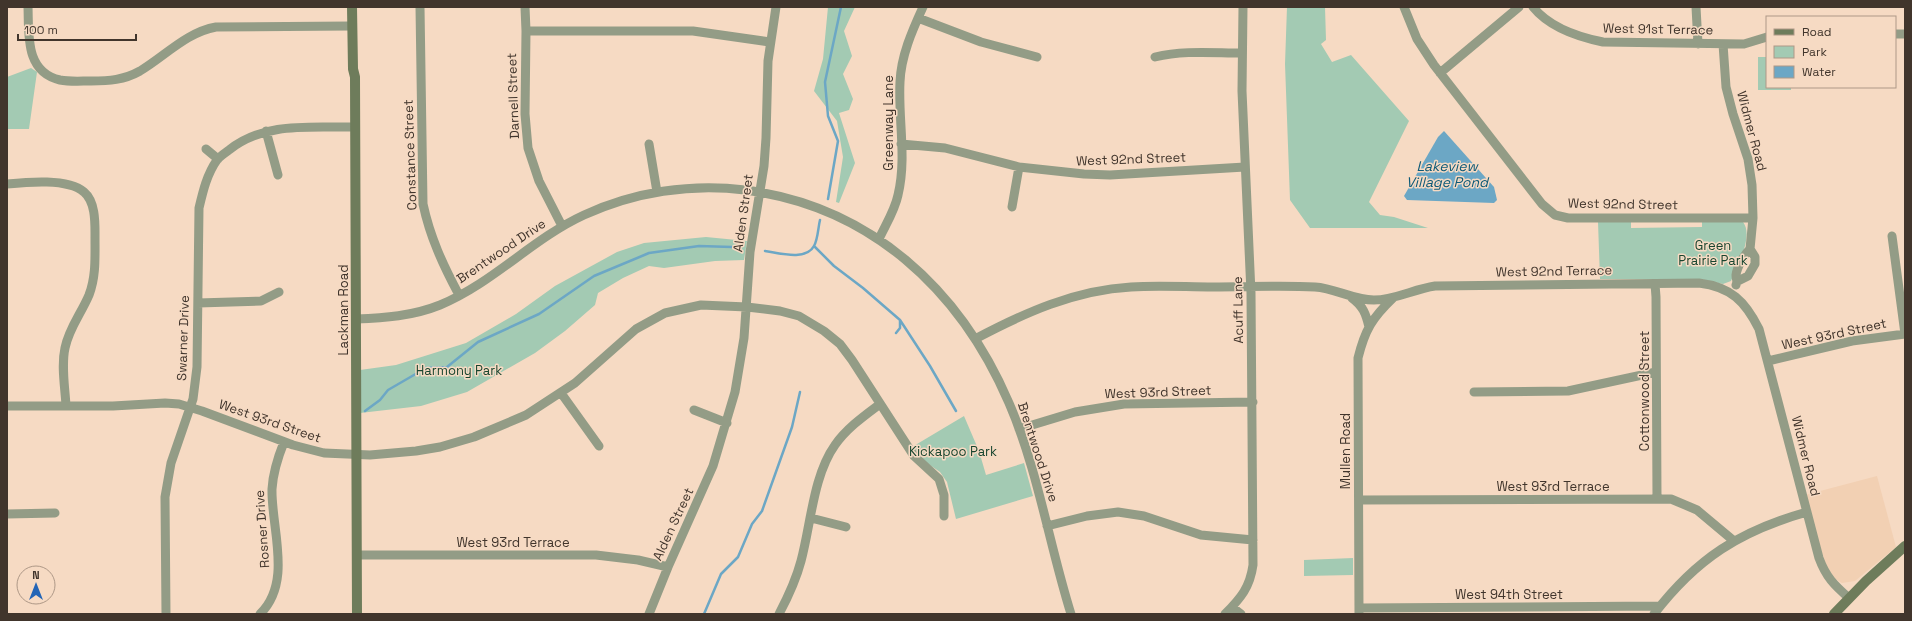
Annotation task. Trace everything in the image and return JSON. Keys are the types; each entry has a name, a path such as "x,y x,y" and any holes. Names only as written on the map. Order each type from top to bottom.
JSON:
{"main road":[{"name":"Lackman Road","path":"352,7 352,69 355,77 357,614"},
{"path":"1834,614 1905,546"}],"street":[{"path":"28,7 29,45 31,57 42,71 61,80 114,80 124,78 140,71 203,29 216,27 351,26"},
{"name":"Constance Street","path":"420,7 423,204 427,226 435,248 459,295"},
{"name":"Darnell Street","path":"525,7 525,114 528,148 539,181 562,226"},
{"name":"Alden Street","path":"649,614 706,484 727,423 741,364 747,307 750,252 760,192 766,138 767,75 770,42 776,7"},
{"name":"Greenway Lane","path":"879,239 894,211 899,194 901,172 901,70 907,47 923,7"},
{"name":"Acuff Lane","path":"1241,614 1229,611 1244,595 1252,574 1253,540 1251,286 1242,117 1243,7"},
{"path":"1404,7 1417,39 1440,73 1519,7"},
{"name":"West 91st Terrace","path":"1533,7 1542,16 1558,27 1579,36 1602,42 1744,44 1766,37"},
{"path":"1696,7 1698,44"},
{"path":"918,18 981,42 1037,57"},
{"path":"526,31 693,31 770,42"},
{"name":"Widmer Road","path":"1723,44 1726,87 1748,159 1752,185 1753,218 1750,249 1755,257 1755,264 1748,276 1738,281"},
{"path":"1156,57 1174,53 1191,52 1242,53"},
{"name":"West 92nd Street","path":"1440,73 1542,204 1555,215 1568,218 1753,218"},
{"name":"Swarner Drive","path":"166,614 165,497 171,463 190,407 197,367 199,208 205,184 218,159 238,142 266,131 282,128 355,127"},
{"path":"266,131 278,175"},
{"path":"649,144 656,192"},
{"name":"West 92nd Street","path":"901,144 945,148 1019,167 1057,172 1110,175 1245,167"},
{"path":"206,149 218,159"},
{"path":"1012,207 1019,167"},
{"path":"7,184 60,183 74,186 85,192 93,207 95,219 96,268 88,296 68,334 64,350 66,406"},
{"name":"Brentwood Drive","path":"356,319 402,315 439,305 477,285 525,250 562,226 606,206 656,192 705,187 731,188 789,198 816,206 848,221 879,239 902,256 948,301 975,339 997,377 1019,429 1071,614"},
{"path":"1892,236 1905,334"},
{"name":"Widmer Road","path":"1733,294 1738,281 1736,275 1744,255 1750,249"},
{"name":"West 92nd Terrace","path":"975,339 1031,311 1087,294 1132,287 1317,287 1351,297 1373,300 1392,298 1420,288 1435,286 1655,284 1711,285 1733,294 1750,311"},
{"name":"Cottonwood Street","path":"1655,284 1657,499"},
{"path":"198,303 260,301 279,292"},
{"name":"West 92nd Terrace","path":"1351,297 1361,304 1366,314 1369,326"},
{"name":"Mullen Road","path":"1359,611 1358,358 1369,326 1375,315 1392,298"},
{"name":"West 93rd Street","path":"7,406 165,403 190,407 284,442 324,453 392,454 416,451 440,447 474,438 526,415 561,393 588,372 629,335 658,316 681,308 701,305 747,307 780,311 799,316 824,331 840,344 914,456 939,479 944,495 944,516"},
{"name":"Widmer Road","path":"1750,311 1759,329 1824,572 1832,583 1849,598"},
{"name":"West 93rd Street","path":"1768,361 1852,341 1905,334"},
{"path":"1474,392 1568,391 1656,372"},
{"path":"561,393 599,446"},
{"name":"West 93rd Street","path":"1019,429 1075,412 1124,404 1253,402"},
{"path":"779,614 792,588 801,560 824,467 835,445 854,424 880,404"},
{"path":"694,410 727,423"},
{"name":"Rosner Drive","path":"262,613 273,591 278,573 278,555 272,491 274,471 284,442"},
{"name":"West 93rd Terrace","path":"1359,500 1671,499 1697,510 1734,541"},
{"path":"1047,526 1094,514 1118,512 1144,516 1201,535 1253,540"},
{"path":"1657,610 1702,563 1734,541 1754,530 1807,512"},
{"path":"7,514 55,513"},
{"path":"811,518 846,527"},
{"name":"West 93rd Terrace","path":"357,555 596,555 631,558 668,568"},
{"name":"West 94th Street","path":"1359,611 1657,610"}],"shaded area":[{"path":"1877,476 1896,547 1855,581 1842,583 1832,577 1825,563 1805,495"}],"green space":[{"path":"828,7 855,7 844,31 852,56 843,74 853,99 849,110 839,113 855,163 839,203 836,202 843,157 837,121 814,91 823,59"},
{"path":"1287,7 1325,7 1326,40 1321,44 1332,62 1351,55 1409,121 1369,202 1380,215 1394,217 1428,228 1310,228 1290,200 1285,64"},
{"path":"1758,57 1766,57 1766,88 1791,88 1791,90 1758,90"},
{"path":"31,68 37,72 29,129 7,129 7,77"},
{"name":"Green Prairie Park","path":"1702,221 1743,222 1746,228 1746,243 1731,281 1723,284 1700,279 1600,279 1598,222 1631,222 1631,228 1702,227"},
{"name":"Harmony Park","path":"706,237 747,241 744,260 715,261 664,268 649,266 623,278 598,293 595,305 565,331 535,353 467,392 421,406 360,413 360,370 396,365 466,343 516,314 555,286 617,252 644,243"},
{"name":"Kickapoo Park","path":"964,416 979,451 986,475 1024,463 1033,496 956,519 947,482 940,472 921,459 912,447"},
{"path":"1353,558 1353,575 1304,576 1304,560"}],"water":[{"name":"Lakeview Village Pond","path":"1444,131 1494,187 1497,200 1494,203 1407,200 1404,196 1438,137"}],"waterway":[{"path":"828,199 838,141 828,116 825,82 841,7"},
{"path":"765,251 792,255 799,255 810,251 816,240 820,220"},
{"path":"365,411 380,400 388,390 426,368 447,367 478,342 539,314 594,276 649,253 699,246 732,247"},
{"path":"814,246 834,266 863,288 900,320 930,366 956,411"},
{"path":"896,333 900,328 900,321"},
{"path":"704,614 721,574 738,557 752,524 762,511 792,427 800,392"}]}
